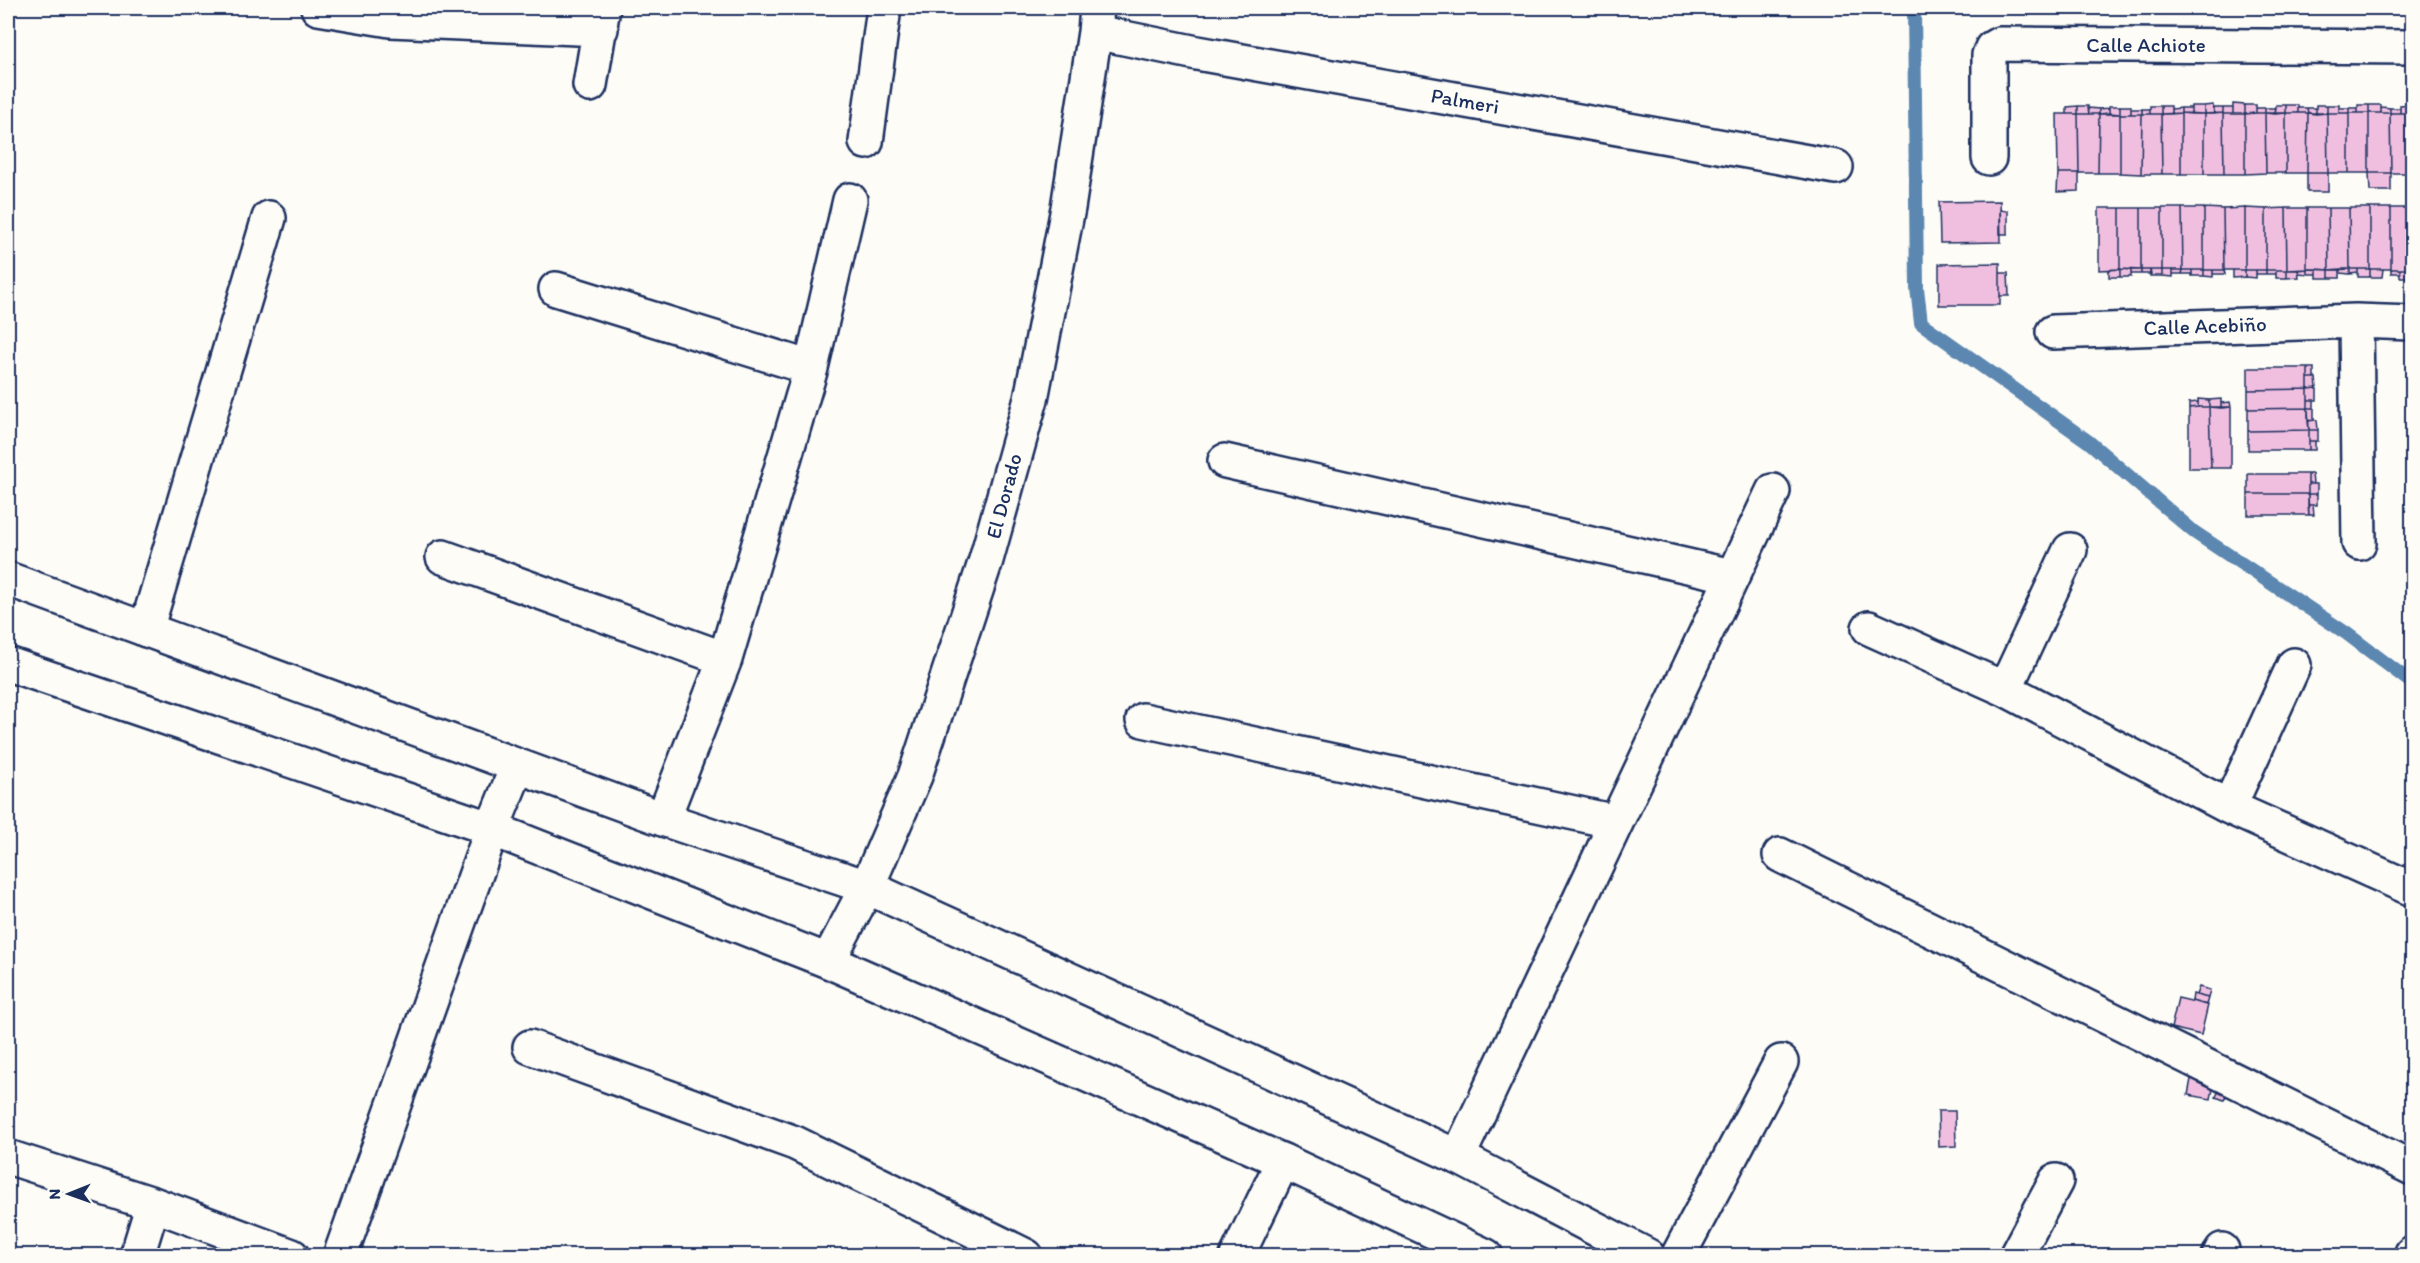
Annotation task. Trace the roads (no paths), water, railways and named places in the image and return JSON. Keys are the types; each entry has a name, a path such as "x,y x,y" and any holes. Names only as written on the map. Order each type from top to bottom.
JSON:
{"street":[{"path":"318,8 390,20 602,18 591,85"},
{"path":"866,142 884,8"},
{"name":"Palmeri","path":"1096,20 1209,56 1836,166"},
{"name":"El Dorado","path":"828,961 867,887 915,776 987,560 1031,399 1068,208 1096,20"},
{"name":"Calle Achiote","path":"1989,158 1989,55 1992,48 1999,44 2412,47"},
{"path":"663,819 725,659 812,368 850,200"},
{"path":"146,630 269,218"},
{"path":"556,289 812,368"},
{"path":"2356,321 2360,543"},
{"name":"Calle Acebiño","path":"2053,332 2356,321 2412,323"},
{"path":"1225,461 1732,576"},
{"path":"1458,1157 1773,491"},
{"path":"2005,689 2070,550"},
{"path":"443,557 725,659"},
{"path":"8,579 517,767 663,819 867,887 1458,1157 1648,1256"},
{"path":"1869,628 2005,689 2229,807 2412,889"},
{"path":"8,664 492,829 828,961 1283,1161 1465,1251"},
{"path":"2229,807 2294,666"},
{"path":"1143,720 1616,822"},
{"path":"340,1256 492,829 517,767"},
{"path":"1780,855 2412,1168"},
{"path":"530,1047 795,1143 1026,1256"},
{"path":"1678,1256 1781,1062"},
{"path":"8,1157 153,1204 292,1256"},
{"path":"1237,1256 1283,1161"},
{"path":"2016,1256 2056,1181"},
{"path":"137,1256 153,1204"}],"waterway":[{"path":"1914,8 1917,288 1921,323 2089,442 2194,532 2346,633 2412,683"}]}
